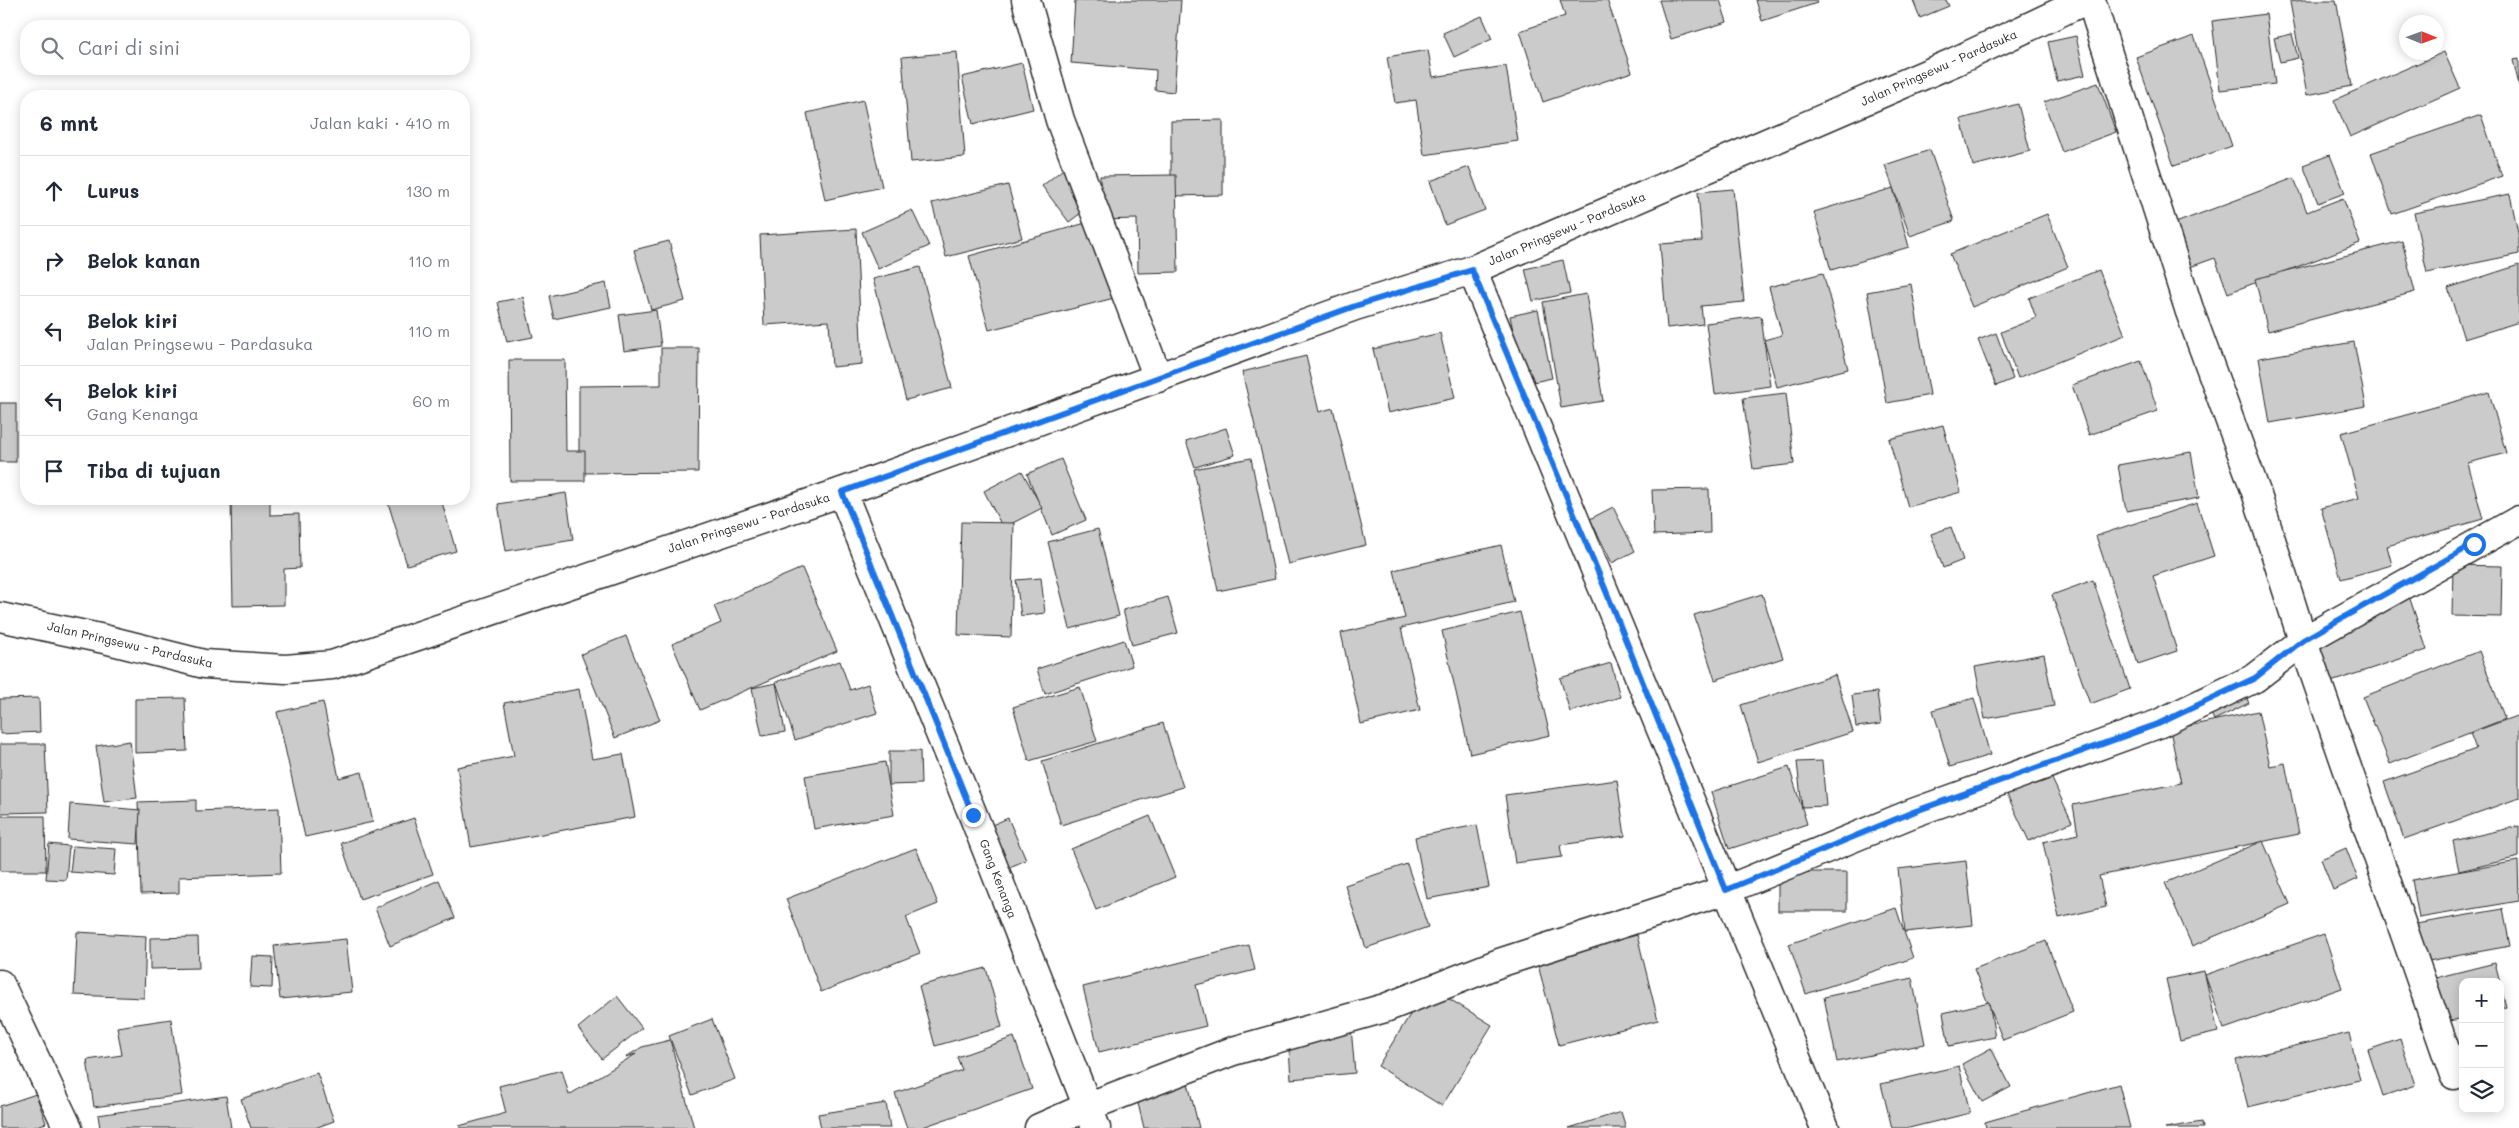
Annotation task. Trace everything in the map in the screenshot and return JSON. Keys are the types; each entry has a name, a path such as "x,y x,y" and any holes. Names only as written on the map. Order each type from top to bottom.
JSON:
{"street":[{"path":"1026,0 1060,120 1158,378"},
{"name":"Jalan Pringsewu - Pardasuka","path":"0,617 104,639 204,664 286,669 332,665 842,492 1355,306 1472,270 1954,62 2086,0"},
{"path":"2092,0 2190,312 2256,492 2303,640 2454,1075"},
{"path":"1472,270 1606,591 1726,890 1826,1128"},
{"name":"Gang Kenanga","path":"842,492 973,815 1092,1117"},
{"path":"1039,1128 1092,1117 1233,1051 1385,1008 1502,962 1726,890 1913,812 2158,724 2255,678 2303,640 2519,520"},
{"path":"0,984 68,1128"}],"building":[{"path":"1075,0 1181,0 1174,92 1155,90 1156,70 1071,63"},
{"path":"1560,0 1607,0 1632,72 1543,102 1520,31 1565,16"},
{"path":"1659,0 1720,0 1727,22 1671,39"},
{"path":"1756,0 1816,0 1817,3 1762,21"},
{"path":"1913,0 1946,0 1949,6 1920,18"},
{"path":"2336,0 2352,86 2307,95 2290,2"},
{"path":"2266,14 2275,84 2220,90 2212,21"},
{"path":"1482,16 1492,39 1454,57 1443,33"},
{"path":"2292,34 2298,58 2280,62 2274,38"},
{"path":"2076,36 2085,75 2057,81 2048,42"},
{"path":"2194,36 2232,146 2174,166 2136,57"},
{"path":"1428,50 1433,77 1506,66 1518,141 1424,155 1416,100 1395,103 1387,57"},
{"path":"957,52 965,157 911,162 902,57"},
{"path":"2444,52 2460,88 2350,137 2334,100 2426,60 2444,60"},
{"path":"2519,59 2519,85 2513,60"},
{"path":"1022,63 1033,109 973,124 962,77"},
{"path":"2098,83 2116,132 2062,152 2044,102"},
{"path":"863,100 882,187 825,200 807,113"},
{"path":"2018,104 2030,151 1973,166 1961,119"},
{"path":"2481,115 2502,176 2392,214 2371,153"},
{"path":"1223,120 1223,195 1171,196 1171,121"},
{"path":"1930,150 1954,221 1910,236 1885,165"},
{"path":"2330,155 2345,193 2318,203 2303,165"},
{"path":"1067,166 1094,203 1069,222 1042,186"},
{"path":"1469,167 1485,210 1445,225 1430,181"},
{"path":"1176,175 1178,272 1138,273 1137,219 1100,220 1100,176"},
{"path":"2294,178 2307,212 2343,198 2360,243 2228,293 2215,258 2190,267 2173,224"},
{"path":"1008,185 1022,238 946,257 932,203"},
{"path":"1893,188 1909,247 1831,270 1814,212"},
{"path":"1733,189 1744,302 1701,306 1703,324 1667,328 1660,244 1702,241 1698,192"},
{"path":"2510,194 2519,238 2519,254 2427,273 2414,213"},
{"path":"912,210 929,246 878,269 862,232"},
{"path":"2047,214 2068,267 1972,307 1950,254"},
{"path":"1100,219 1122,296 989,330 969,256"},
{"path":"856,229 862,364 832,367 829,321 764,325 760,235"},
{"path":"669,241 685,301 651,310 634,250"},
{"path":"2402,241 2415,292 2268,331 2255,279"},
{"path":"1563,260 1570,293 1533,301 1525,269"},
{"path":"2519,265 2519,322 2464,339 2448,288"},
{"path":"920,267 952,388 906,400 873,279"},
{"path":"2099,270 2125,335 2018,378 2001,332 2036,318 2029,298"},
{"path":"1823,273 1848,369 1777,387 1764,340 1782,335 1769,287"},
{"path":"606,283 611,307 554,319 549,296"},
{"path":"1911,284 1930,395 1887,403 1867,292"},
{"path":"1586,294 1603,401 1561,408 1543,302"},
{"path":"523,297 533,337 507,342 498,302"},
{"path":"656,310 661,346 624,351 619,315"},
{"path":"1538,310 1552,378 1524,384 1510,316"},
{"path":"1761,316 1770,386 1715,394 1706,323"},
{"path":"1440,333 1455,398 1388,413 1373,349"},
{"path":"1996,333 2013,379 1996,386 1978,340"},
{"path":"2354,342 2366,406 2270,423 2259,358"},
{"path":"661,348 699,348 698,472 579,473 579,386 661,385"},
{"path":"1306,356 1319,412 1333,408 1366,545 1288,564 1242,372"},
{"path":"509,360 565,360 566,451 585,451 585,481 510,481"},
{"path":"2141,361 2158,411 2089,435 2072,385"},
{"path":"2489,392 2506,453 2468,463 2483,519 2387,546 2392,565 2341,579 2321,508 2359,498 2341,433"},
{"path":"1786,393 1794,464 1753,469 1743,398"},
{"path":"0,403 16,403 16,462 0,462"},
{"path":"1943,425 1961,492 1908,507 1889,439"},
{"path":"1226,428 1235,455 1195,467 1186,441"},
{"path":"2191,452 2199,498 2126,511 2118,465"},
{"path":"1251,458 1275,579 1218,591 1194,469"},
{"path":"1061,459 1086,520 1052,535 1027,474"},
{"path":"1022,471 1042,508 1003,528 984,491"},
{"path":"1709,489 1710,533 1654,535 1652,490"},
{"path":"566,493 573,540 506,551 498,504"},
{"path":"2197,503 2214,556 2153,576 2177,651 2138,664 2096,536"},
{"path":"231,505 270,505 270,515 299,514 300,568 284,569 284,605 233,606"},
{"path":"389,505 443,505 456,551 407,565"},
{"path":"1613,507 1635,551 1612,563 1590,519"},
{"path":"961,522 1014,523 1011,637 958,635"},
{"path":"1951,527 1963,560 1943,568 1931,534"},
{"path":"1098,529 1119,616 1070,629 1048,542"},
{"path":"1501,545 1514,602 1401,628 1420,710 1361,724 1341,633 1405,618 1394,570"},
{"path":"2453,565 2502,566 2501,617 2452,616"},
{"path":"802,568 837,651 700,710 672,644 721,623 714,606"},
{"path":"1041,578 1045,613 1021,616 1016,580"},
{"path":"2093,580 2130,689 2090,704 2052,595"},
{"path":"2407,590 2427,650 2322,685 2303,626"},
{"path":"1762,594 1783,658 1715,680 1694,615"},
{"path":"1168,597 1178,633 1132,645 1123,610"},
{"path":"1520,612 1550,735 1470,754 1442,631"},
{"path":"626,636 660,720 615,738 581,654"},
{"path":"1124,640 1132,666 1045,694 1037,669"},
{"path":"2479,651 2505,719 2390,764 2363,697"},
{"path":"2044,654 2054,706 1985,719 1975,667"},
{"path":"840,661 850,690 868,684 877,713 795,740 776,682"},
{"path":"1611,663 1620,697 1570,712 1560,678"},
{"path":"1835,675 1853,732 1758,762 1741,705"},
{"path":"776,683 785,732 762,736 752,688"},
{"path":"2240,684 2249,703 2214,720 2205,701"},
{"path":"1080,687 1097,741 1029,761 1013,707"},
{"path":"579,689 592,759 623,754 635,817 471,847 457,767 514,756 504,703"},
{"path":"1877,692 1881,724 1856,727 1852,695"},
{"path":"39,698 40,732 0,734 0,699"},
{"path":"185,698 187,751 135,753 135,699"},
{"path":"1974,698 1990,755 1950,767 1933,710"},
{"path":"323,702 339,778 362,772 373,822 305,837 277,712"},
{"path":"2258,711 2270,766 2285,763 2299,834 2099,876 2106,907 2059,918 2043,842 2078,834 2073,805 2181,783 2170,730"},
{"path":"2519,715 2519,798 2404,839 2384,782 2476,749 2470,733"},
{"path":"1163,723 1183,787 1061,825 1042,761"},
{"path":"130,741 137,798 104,802 96,746"},
{"path":"0,744 45,744 48,812 0,813"},
{"path":"889,751 920,751 921,784 889,785"},
{"path":"1822,761 1826,806 1802,807 1797,762"},
{"path":"885,762 894,815 814,829 805,776"},
{"path":"1789,767 1807,824 1729,849 1711,792"},
{"path":"2047,768 2072,822 2029,841 2004,788"},
{"path":"1617,780 1625,836 1560,845 1562,857 1515,863 1505,795"},
{"path":"196,800 196,811 279,808 281,873 179,877 179,893 141,894 138,802"},
{"path":"70,804 140,810 138,844 68,839"},
{"path":"0,816 45,816 46,871 0,871"},
{"path":"1150,816 1175,877 1096,910 1071,849"},
{"path":"414,818 433,874 360,899 341,843"},
{"path":"1008,818 1026,860 1003,870 985,828"},
{"path":"1477,825 1489,887 1427,899 1415,837"},
{"path":"2519,826 2519,857 2459,871 2453,841"},
{"path":"2263,841 2290,904 2192,946 2165,883"},
{"path":"49,844 69,846 66,880 46,879"},
{"path":"73,846 116,849 114,875 70,872"},
{"path":"916,848 938,904 906,917 920,953 821,992 786,899"},
{"path":"2346,848 2358,879 2333,890 2321,859"},
{"path":"1966,861 1973,925 1905,932 1898,869"},
{"path":"2518,861 2519,901 2419,918 2412,880"},
{"path":"1407,864 1428,927 1366,948 1345,885"},
{"path":"1778,872 1847,872 1847,911 1778,911"},
{"path":"439,880 455,918 390,946 375,908"},
{"path":"1896,908 1913,958 1806,994 1789,944"},
{"path":"2503,909 2510,946 2423,962 2416,924"},
{"path":"77,932 146,936 144,998 74,995"},
{"path":"2324,934 2342,988 2224,1029 2205,975"},
{"path":"1637,935 1658,1020 1559,1045 1537,961"},
{"path":"198,937 199,968 150,969 150,938"},
{"path":"346,939 352,992 280,999 274,946"},
{"path":"2046,941 2073,1012 2003,1040 1974,969"},
{"path":"1249,945 1255,970 1196,985 1206,1026 1099,1052 1083,987"},
{"path":"252,956 273,957 272,988 250,987"},
{"path":"2495,963 2499,978 2459,978 2459,1019 2421,1028 2411,984"},
{"path":"986,968 1002,1027 935,1046 919,986"},
{"path":"2204,971 2218,1032 2180,1041 2166,979"},
{"path":"1912,978 1925,1044 1837,1062 1824,997"},
{"path":"1428,986 1492,1025 1442,1106 1378,1066"},
{"path":"617,996 642,1028 602,1059 578,1028"},
{"path":"1989,1002 1995,1037 1949,1046 1943,1013"},
{"path":"171,1019 182,1095 94,1107 87,1060 122,1055 117,1027"},
{"path":"712,1019 735,1079 692,1095 669,1036"},
{"path":"1351,1028 1355,1073 1291,1079 1288,1033"},
{"path":"2349,1033 2360,1080 2248,1107 2236,1060"},
{"path":"1014,1037 1032,1089 920,1128 907,1128 895,1093 962,1070 957,1057"},
{"path":"2400,1039 2415,1085 2383,1096 2368,1050"},
{"path":"670,1040 694,1128 461,1128 459,1126 506,1113 499,1086 562,1070 569,1095 636,1054 626,1057 642,1047"},
{"path":"1991,1048 2011,1087 1982,1102 1962,1064"},
{"path":"1959,1066 1970,1113 1909,1128 1892,1128 1881,1084"},
{"path":"317,1073 334,1121 315,1128 251,1128 241,1099"},
{"path":"1188,1083 1199,1128 1144,1128 1136,1095"},
{"path":"2119,1084 2130,1128 1986,1128 1985,1122"},
{"path":"36,1094 46,1123 31,1128 0,1128 0,1106"},
{"path":"226,1096 231,1128 100,1128 98,1115"},
{"path":"886,1103 890,1128 821,1128 818,1114"},
{"path":"1621,1112 1626,1128 1569,1128"},
{"path":"2202,1122 2203,1128 2165,1128"}],"route":[{"path":"973,815 842,492 1355,306 1472,270 1606,591 1726,890 1913,812 2158,724 2255,678 2303,640 2474,544"}]}
